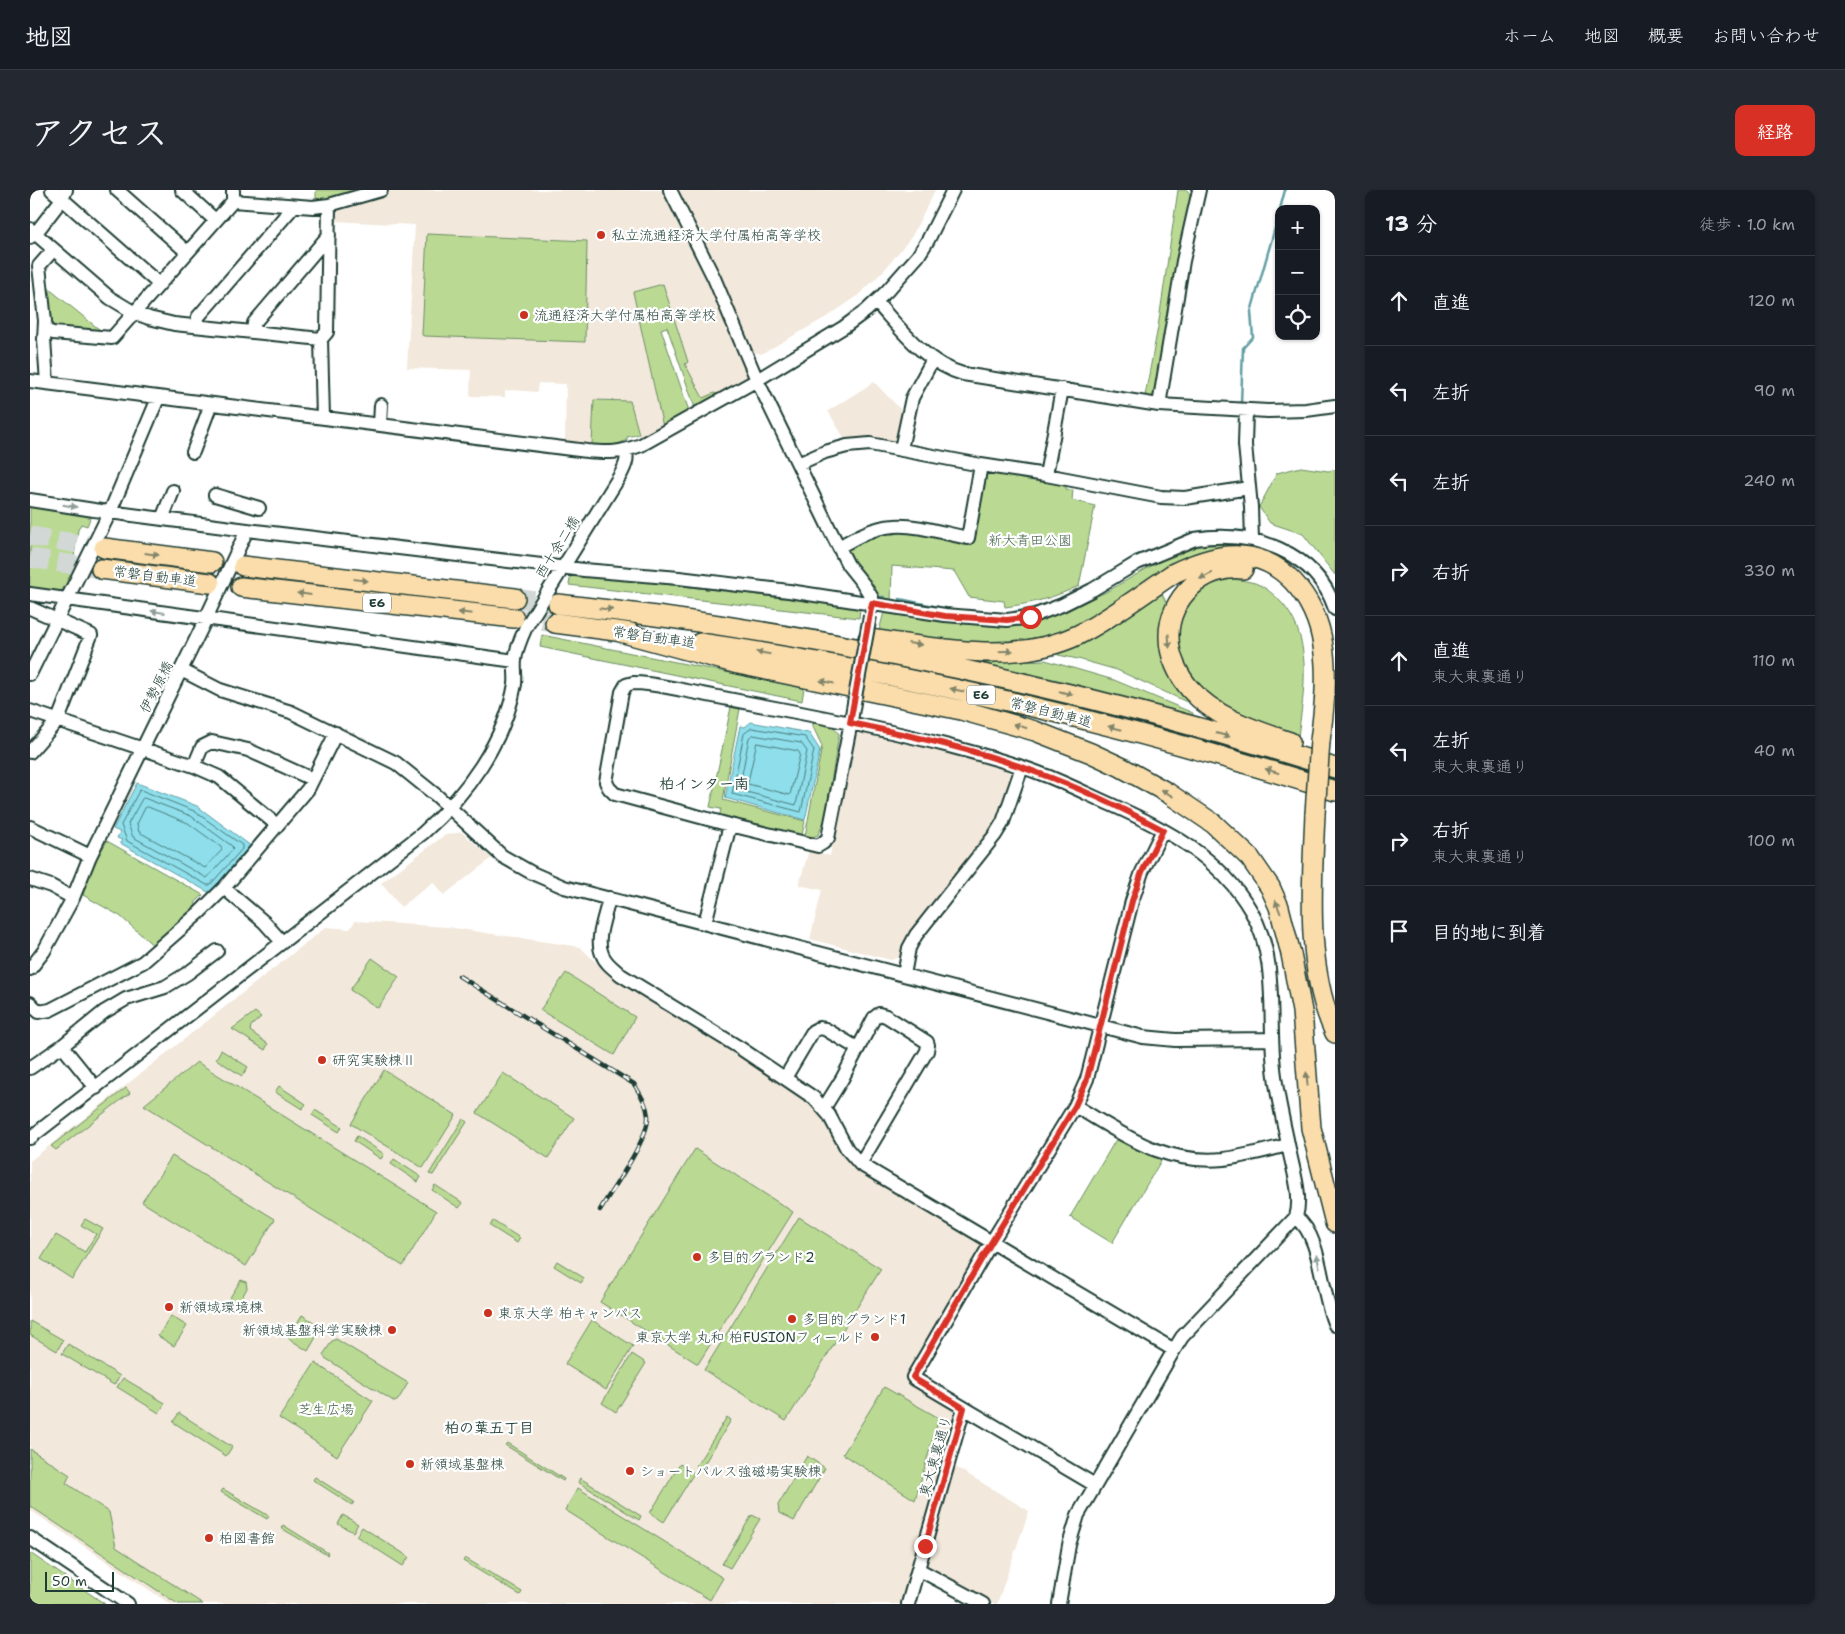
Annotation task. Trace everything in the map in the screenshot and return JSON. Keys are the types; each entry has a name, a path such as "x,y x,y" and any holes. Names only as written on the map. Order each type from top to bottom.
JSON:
{"highway":[{"name":"常磐自動車道","path":"104,548 212,562"},
{"path":"710,623 978,652 1010,652 1039,647 1077,635 1115,613 1174,573 1216,558 1242,556 1266,562 1290,577 1300,588 1315,613 1324,646 1326,671 1315,739 1309,812 1302,1012 1311,1128 1335,1223"},
{"name":"E6","path":"243,566 515,598"},
{"path":"1315,739 1313,655 1307,626 1295,602 1277,583 1259,572 1237,568 1218,571 1198,580 1182,596 1176,606 1171,617 1168,637 1177,670 1191,690 1211,707 1237,721 1335,758"},
{"name":"常磐自動車道","path":"101,569 210,583"},
{"name":"E6","path":"241,587 514,618"},
{"name":"常磐自動車道","path":"558,604 710,623 855,647 1074,695 1231,737 1335,768"},
{"name":"常磐自動車道","path":"555,623 738,649 953,689 1145,735 1335,790"},
{"path":"620,632 738,664 916,700 999,720 1092,753 1146,780 1214,824 1237,844 1260,872 1279,907 1302,1012"},
{"path":"1309,812 1313,864 1316,964 1322,997 1335,1033"}],"street":[{"path":"117,190 187,252"},
{"path":"182,190 215,220"},
{"path":"45,330 53,333 112,338 215,220 233,196 294,206 313,207 329,205 381,190"},
{"path":"670,190 714,278 758,380 798,464 848,565 868,591 872,598 872,603 855,697 850,723 828,838 822,844 818,846 806,844 730,825 615,794 608,788 606,782 622,692 626,685 642,683 850,723 895,732 974,752 1022,767 1078,789 1140,817 1163,830 1190,846 1232,883 1252,912 1264,943 1272,1001 1275,1079 1299,1208 1296,1217 1182,1337 1174,1350 1078,1515 1073,1527 1059,1604"},
{"path":"30,381 587,451 612,453 626,451 758,380 844,327 876,302 918,256 953,190"},
{"path":"1159,405 1183,261 1199,190"},
{"path":"159,284 60,193 32,233 110,298 135,313 174,324 321,338"},
{"path":"322,418 321,338 327,332 329,205"},
{"path":"196,325 198,317 294,206"},
{"path":"253,331 254,323 329,236"},
{"path":"47,383 45,330 39,266 53,250"},
{"path":"876,302 933,359 945,367 963,374 1159,405 1246,411 1287,411 1335,406"},
{"path":"901,449 912,398 933,359"},
{"path":"1046,476 1062,389"},
{"path":"30,674 110,512 157,398"},
{"path":"193,452 210,405"},
{"path":"380,426 381,405"},
{"path":"1246,411 1245,445 1252,540"},
{"path":"798,464 825,452 848,446 870,444 1161,497 1185,498 1249,488"},
{"name":"西十余二橋","path":"30,1138 423,833 449,808 478,769 494,743 503,722 515,683 515,661 526,627 621,474 626,464 626,451"},
{"path":"839,547 884,527 896,526 913,527 968,538 981,465"},
{"path":"162,519 173,492"},
{"path":"214,495 259,508"},
{"path":"30,500 247,530 584,570 679,578 789,591 945,616 982,619 1022,619 1062,605 1100,586 1137,563 1195,539 1205,537 1252,540 1280,548 1305,564 1326,588 1335,609"},
{"name":"伊勢原橋","path":"30,969 44,951 73,898 90,856 206,619 247,530"},
{"path":"30,594 515,661"},
{"path":"30,608 91,634 58,720 30,752"},
{"path":"181,670 220,690 291,712 396,763 490,846 524,869 564,887 1143,1037 1175,1040 1272,1039"},
{"path":"30,711 194,766 219,777 277,825"},
{"path":"30,1003 39,1012 50,1010 143,962 200,912 224,888 308,789 336,733"},
{"path":"194,766 202,747 212,742 248,750 312,779"},
{"path":"904,975 909,948 916,935 995,836 1022,767"},
{"path":"705,923 730,825"},
{"path":"30,827 90,856"},
{"path":"991,1243 1075,1106 1087,1079 1132,901 1142,872 1163,830"},
{"path":"30,879 51,886 73,898"},
{"path":"224,888 264,922 282,942"},
{"path":"609,898 600,946 602,955 608,964 740,1048 814,1098 824,1108 847,1149 860,1164 1174,1350"},
{"path":"30,1068 62,1046 104,1012 126,999 165,987 188,973 216,951"},
{"path":"824,1108 842,1079 874,1018 879,1014 886,1016 924,1040 928,1045 860,1164"},
{"path":"784,1078 813,1031 819,1028 857,1048"},
{"path":"62,1046 96,1088"},
{"path":"1075,1106 1146,1147 1180,1158 1201,1160 1226,1158 1288,1146"},
{"path":"1296,1217 1303,1223 1312,1237 1335,1325"},
{"name":"東大東裏通り","path":"908,1604 964,1408 913,1377 991,1243"},
{"path":"964,1408 1095,1485"},
{"path":"30,1538 128,1604"},
{"path":"918,1569 983,1604"}],"shaded area":[{"name":"流通経済大学付属柏高等学校","path":"391,190 663,190 753,377 695,408 662,284 633,292 663,427 640,439 630,401 594,400 592,445 565,442 566,384 538,383 537,392 505,391 505,397 470,396 471,370 407,368 415,225 334,221 335,209 358,199"},
{"path":"674,190 935,190 912,236 886,268 859,295 830,315 761,354 751,351"},
{"path":"874,382 902,411 897,438 892,442 860,438 846,441 828,411"},
{"path":"864,730 1006,767 1013,781 1005,806 988,838 902,956 891,960 810,939 822,890 799,885 809,850 830,856 851,738"},
{"path":"461,832 492,858 444,895 433,882 401,907 381,883 445,835"},
{"name":"東京大学 柏キャンパス","path":"355,921 447,927 580,947 607,973 721,1040 810,1104 822,1114 862,1172 982,1243 983,1247 907,1379 958,1410 903,1604 170,1604 30,1510 30,1161 326,927 350,929"},
{"path":"954,1466 1029,1511 997,1604 993,1604 927,1571 925,1567 928,1556 936,1554 938,1546 933,1541"}],"green space":[{"path":"316,190 368,190 335,201 316,201"},
{"path":"1178,190 1187,190 1193,199 1155,399 1144,401 1158,327"},
{"path":"427,234 587,241 585,342 422,335"},
{"path":"663,284 688,362 685,364 703,398 714,393 719,395 695,408 667,327 661,329 689,411 663,427 633,292"},
{"path":"48,288 105,334 53,329 49,323"},
{"path":"594,400 630,401 639,434 627,437 627,440 616,445 592,445"},
{"path":"1301,467 1328,471 1335,470 1335,575 1303,534 1270,523 1259,507 1277,473"},
{"name":"新大青田公園","path":"989,471 1066,486 1066,489 1073,490 1072,500 1095,506 1079,586 1043,599 1005,607 1004,601 969,597 954,571 892,566 891,603 878,600 847,553 849,547 866,537 889,531 890,534 895,534 895,531 971,542 983,476"},
{"path":"30,506 91,516 87,526 81,524 78,530 71,577 59,594 30,589"},
{"path":"1228,544 1228,549 1111,607 1062,634 1013,648 928,639 879,631 884,612 969,624 1002,627 1029,626 1106,592 1174,553 1194,546"},
{"path":"571,573 860,607 859,618 569,585"},
{"path":"1232,579 1255,583 1270,591 1289,612 1297,628 1302,645 1304,663 1303,701 1298,737 1267,727 1220,706 1196,689 1179,664 1173,637 1180,615 1195,596 1212,584"},
{"path":"1162,594 1167,604 1163,614 1189,703 1117,670 1058,655 1058,653 1070,650 1097,637"},
{"path":"542,635 804,688 802,701 540,647"},
{"path":"1045,660 1114,680 1193,713 1192,718 985,668 986,663"},
{"path":"731,707 740,709 723,800 805,821 802,835 719,818 721,809 710,807"},
{"path":"813,722 831,724 839,734 825,819 818,835 812,837 805,836 822,746 813,727"},
{"path":"107,841 203,895 195,903 200,909 155,947 120,916 83,895 92,867"},
{"path":"372,958 399,977 378,1008 350,990"},
{"path":"566,973 635,1017 614,1055 540,1010"},
{"path":"255,1012 261,1017 251,1026 250,1031 268,1044 265,1050 232,1029"},
{"path":"221,1050 248,1067 242,1076 216,1059"},
{"path":"197,1062 436,1211 403,1266 144,1105"},
{"path":"384,1070 456,1115 423,1168 351,1124"},
{"path":"503,1073 574,1118 548,1158 477,1113"},
{"path":"279,1086 306,1104 302,1109 275,1092"},
{"path":"126,1088 130,1093 56,1150 51,1146"},
{"path":"315,1110 342,1127 339,1132 312,1115"},
{"path":"463,1119 467,1122 433,1175 429,1174"},
{"path":"357,1136 384,1154 381,1159 354,1141"},
{"path":"1118,1136 1162,1159 1112,1243 1070,1217"},
{"name":"多目的グランド2","path":"695,1149 793,1212 698,1364 600,1302"},
{"path":"172,1156 275,1219 246,1266 142,1202"},
{"path":"394,1159 421,1177 418,1182 391,1164"},
{"path":"435,1185 463,1203 459,1208 432,1190"},
{"name":"多目的グランド1","path":"799,1217 881,1269 786,1421 704,1370"},
{"path":"85,1219 103,1229 72,1279 41,1259 56,1235 85,1252 96,1234 81,1225"},
{"path":"493,1221 520,1238 517,1243 490,1226"},
{"path":"557,1261 584,1278 581,1283 554,1266"},
{"path":"241,1280 246,1282 247,1288 240,1301 235,1302 229,1299"},
{"path":"302,1315 322,1327 308,1351 288,1338"},
{"path":"171,1316 187,1326 174,1346 158,1336"},
{"path":"592,1320 633,1346 606,1390 565,1364"},
{"path":"30,1321 63,1340 57,1351 30,1335"},
{"path":"336,1339 408,1383 398,1400 395,1402 325,1358 323,1355 332,1341"},
{"path":"68,1344 120,1376 114,1385 62,1354"},
{"path":"632,1354 646,1363 616,1412 602,1403"},
{"name":"芝生広場","path":"315,1363 373,1401 337,1456 279,1418"},
{"path":"123,1378 165,1403 159,1413 117,1387"},
{"path":"884,1387 939,1418 915,1500 843,1454"},
{"path":"179,1413 232,1447 226,1456 173,1422"},
{"path":"727,1417 731,1420 701,1469 696,1466"},
{"path":"507,1443 564,1479 563,1481 505,1445"},
{"path":"30,1449 70,1475 66,1483 109,1512 116,1547 203,1604 178,1604 30,1506"},
{"path":"807,1456 825,1468 794,1521 779,1513 778,1505"},
{"path":"680,1464 694,1473 664,1522 650,1513"},
{"path":"315,1477 354,1502 352,1505 313,1480"},
{"path":"580,1478 641,1516 639,1520 578,1482"},
{"path":"578,1488 723,1578 710,1600 565,1510"},
{"path":"223,1489 269,1516 267,1519 221,1492"},
{"path":"343,1515 358,1524 353,1532 338,1524"},
{"path":"752,1515 760,1519 730,1568 722,1564"},
{"path":"283,1525 328,1553 327,1555 281,1528"},
{"path":"362,1527 409,1557 403,1566 356,1536"},
{"path":"30,1553 105,1604 30,1604"},
{"path":"465,1558 522,1592 520,1595 463,1561"}],"water":[{"path":"751,722 809,733 820,750 805,820 725,798 740,726 745,727"},
{"path":"137,783 197,806 251,846 210,893 120,843 122,840 117,838 120,832 113,829"}],"waterway":[{"path":"1281,205 1285,190"},
{"path":"1241,404 1243,348 1253,337 1251,312 1275,228"},
{"path":"1178,539 1203,531 1247,531"},
{"path":"1113,570 1135,556 1155,549"},
{"path":"1054,602 1067,596"},
{"path":"876,597 884,597"},
{"path":"900,599 953,610"},
{"path":"1014,612 1039,607"}],"tunnel":[{"path":"30,536 104,548"},
{"path":"30,558 101,569"},
{"path":"515,598 558,604"},
{"path":"514,618 555,623"}],"railway":[{"path":"459,976 634,1084 639,1092 645,1103 648,1116 647,1126 629,1164 600,1210"}],"place":[{"name":"私立流通経済大学付属柏高等学校","path":"601,235"},
{"name":"流通経済大学付属柏高等学校","path":"524,315"},
{"name":"研究実験棟Ⅱ","path":"322,1060"},
{"name":"多目的グランド2","path":"697,1257"},
{"name":"新領域環境棟","path":"169,1307"},
{"name":"東京大学 柏キャンパス","path":"488,1313"},
{"name":"多目的グランド1","path":"792,1319"},
{"name":"新領域基盤科学実験棟","path":"392,1330"},
{"name":"東京大学 丸和 柏FUSIONフィールド","path":"875,1337"},
{"name":"新領域基盤棟","path":"410,1464"},
{"name":"ショートパルス強磁場実験棟","path":"630,1471"},
{"name":"柏図書館","path":"209,1538"}],"district":[{"name":"柏インター南","path":"704,784"},
{"name":"柏の葉五丁目","path":"489,1428"}],"route":[{"path":"925,1546 964,1408 913,1377 1083,1090 1132,901 1142,872 1163,830 1140,817 1039,773 974,752 850,723 872,603 945,616 1007,620 1030,617"}]}
